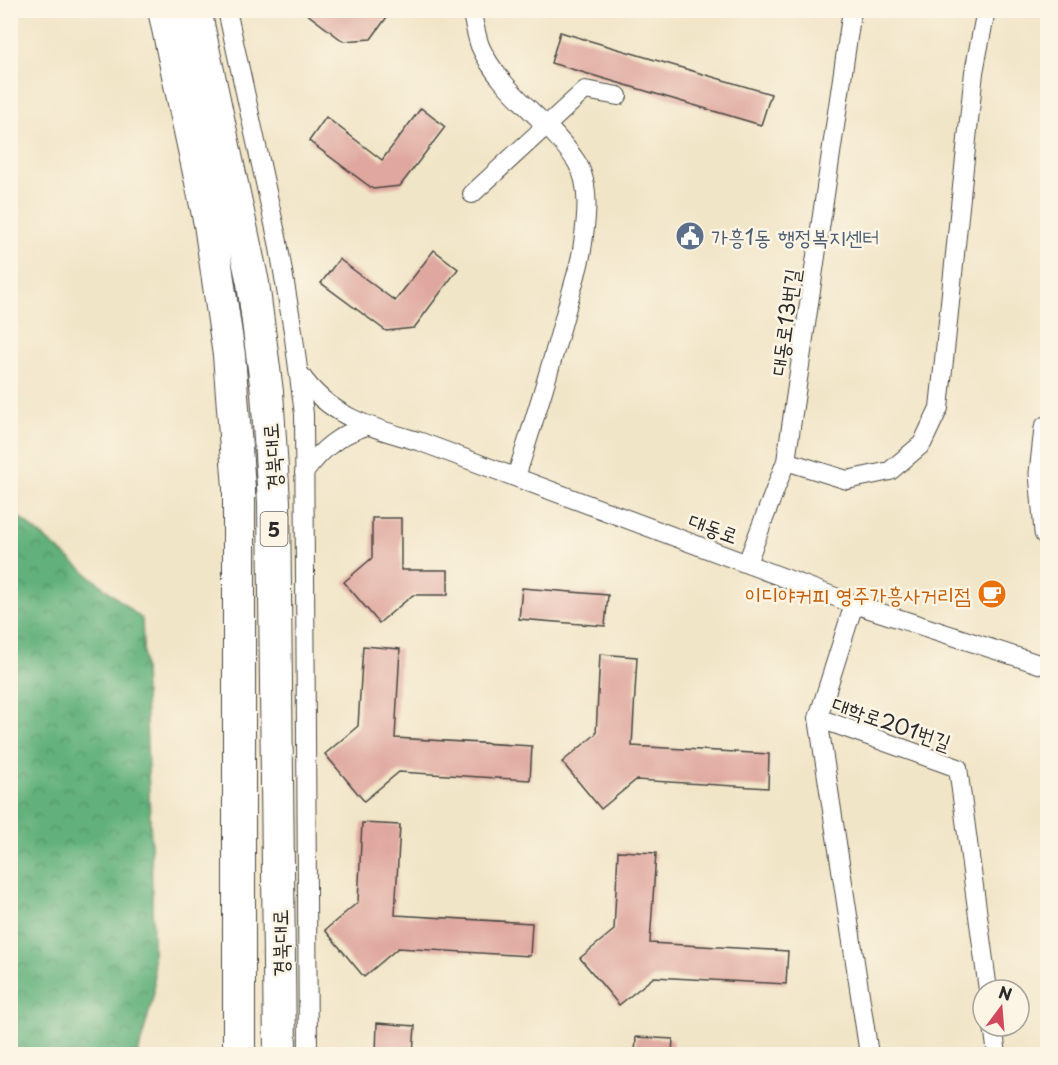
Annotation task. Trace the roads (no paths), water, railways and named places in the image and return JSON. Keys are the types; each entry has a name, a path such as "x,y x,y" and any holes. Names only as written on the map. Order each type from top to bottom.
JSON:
{"highway":[{"name":"경북대로","path":"164,10 210,224 230,355 239,488 239,1054"},
{"name":"경북대로","path":"195,10 253,283 267,392 274,502 280,1054"}],"main road":[{"path":"1047,429 1043,473 1047,532"}],"street":[{"path":"227,10 278,242 304,414 308,1054"},
{"path":"471,10 480,46 497,73 577,162 585,186 582,251 516,477"},
{"name":"대동로13번길","path":"747,563 786,461 852,10"},
{"path":"786,461 847,480 890,471 922,444 939,408 974,72 986,10"},
{"path":"472,194 585,90 618,96"},
{"name":"대동로","path":"299,372 311,391 330,407 367,426 421,442 854,604 1047,667"},
{"path":"304,473 329,444 349,431 367,426"},
{"path":"818,718 854,604"},
{"name":"대학로201번길","path":"869,1054 818,718 958,768 986,978"},
{"path":"995,1038 997,1054"}],"place":[{"name":"가흥1동 행정복지센터","path":"690,236"},
{"name":"이디야커피 영주가흥사거리점","path":"992,594"}]}
